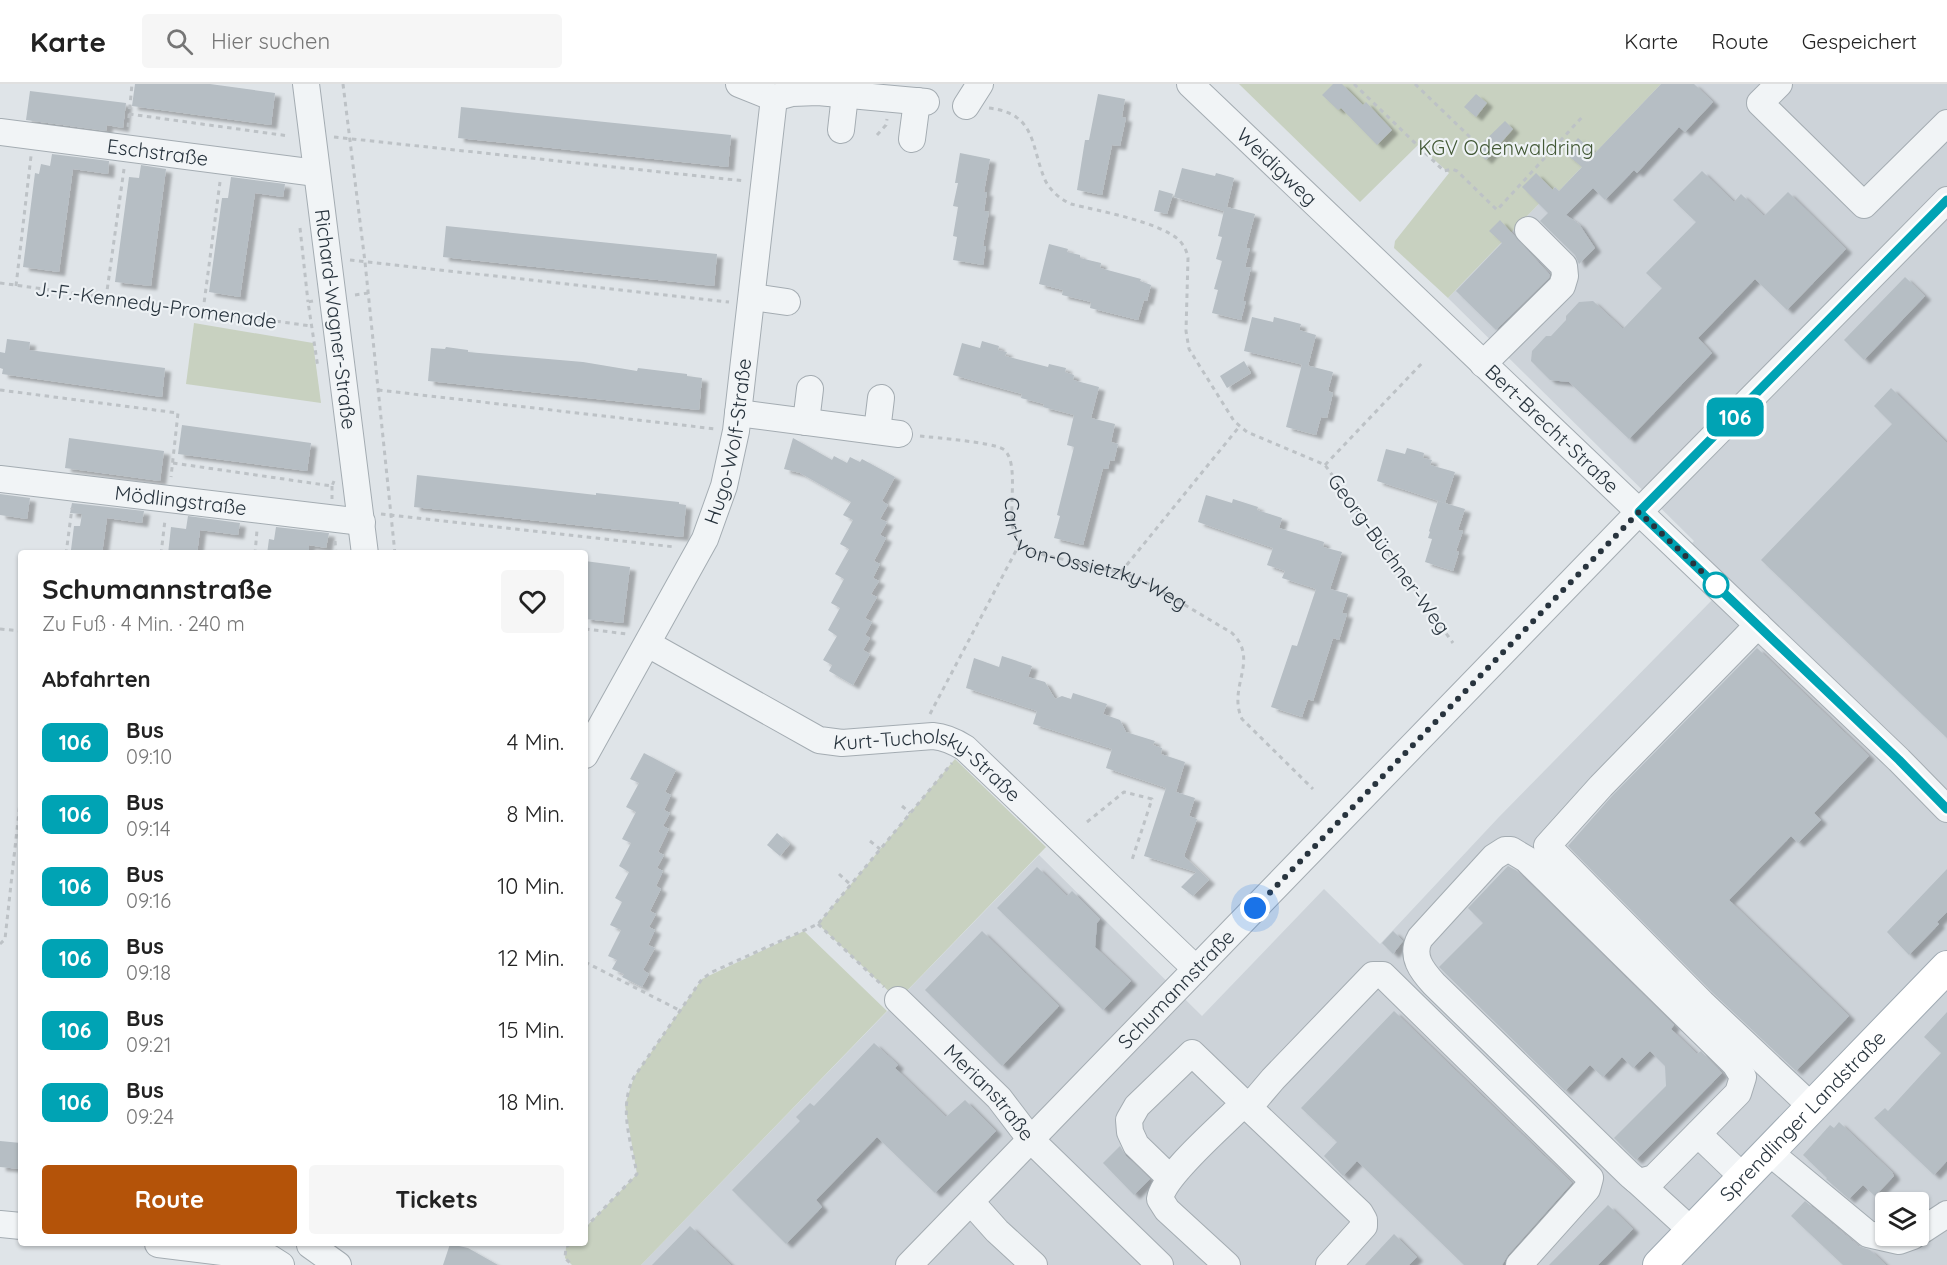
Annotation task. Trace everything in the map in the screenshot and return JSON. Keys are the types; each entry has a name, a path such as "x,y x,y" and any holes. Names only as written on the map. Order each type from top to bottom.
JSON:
{"main road":[{"name":"Sprendlinger Landstraße","path":"1659,1265 1947,967"}],"street":[{"name":"Richard-Wagner-Straße","path":"306,84 301,132 316,173 365,550"},
{"path":"739,84 774,98 805,92 922,102 912,139"},
{"path":"966,106 980,84"},
{"name":"Weidigweg","path":"1190,84 1363,250"},
{"path":"1779,84 1760,103 1864,205 1947,123"},
{"path":"841,130 845,95"},
{"name":"Hugo-Wolf-Straße","path":"588,750 648,644 698,549 712,522 722,494 737,422 774,98"},
{"name":"Eschstraße","path":"0,132 316,173"},
{"name":"Schumannstraße","path":"909,1265 1639,512 1947,200"},
{"path":"1483,364 1562,286 1565,276 1564,266 1528,230"},
{"name":"Bert-Brecht-Straße","path":"1363,250 1758,625 1947,809"},
{"path":"752,300 787,302"},
{"path":"806,422 810,389"},
{"path":"737,422 806,422 888,432 881,398"},
{"name":"Mödlingstraße","path":"0,479 168,499 361,518"},
{"path":"1758,625 1601,786 1547,846 1702,1003 1812,1107"},
{"name":"Kurt-Tucholsky-Straße","path":"648,644 819,740 842,742 944,737 956,742 965,748 1196,969"},
{"path":"1636,1180 1648,1181 1654,1178 1738,1093 1743,1077 1739,1069 1526,860 1511,850 1499,853 1420,938 1417,945 1417,960 1421,968 1434,984 1636,1180 1692,1231"},
{"path":"1227,1265 1167,1210 1160,1199 1161,1192 1170,1178 1234,1113 1256,1099 1373,975 1383,975 1590,1178 1587,1189 1519,1265"},
{"name":"Merianstraße","path":"897,1000 999,1098 1031,1140 1152,1262"},
{"path":"1170,1178 1136,1145 1129,1120 1137,1106 1192,1053 1360,1213 1364,1226 1329,1265"},
{"path":"1698,1134 1744,1178"},
{"path":"1769,1152 1868,1234 1875,1236"},
{"path":"970,1202 1034,1265"},
{"path":"1929,1226 1947,1214"},
{"path":"0,1224 18,1226"},
{"path":"174,1246 270,1258 281,1265"},
{"path":"306,1251 338,1265"}],"path":[{"path":"106,298 127,148 132,84"},
{"path":"343,84 365,262 395,550"},
{"path":"1354,84 1444,171 1452,169 1457,171 1497,210 1583,116"},
{"path":"1415,84 1470,137"},
{"path":"966,106 1004,111 1024,123 1046,182 1063,200 1159,228 1180,241 1186,249 1188,258 1186,331 1189,349 1239,427 1121,572"},
{"path":"129,114 289,137 301,132 765,184"},
{"path":"877,135 886,125"},
{"path":"16,285 33,136"},
{"path":"203,311 223,160"},
{"path":"327,257 752,300"},
{"name":"J.-F.-Kennedy-Promenade","path":"0,283 311,326"},
{"path":"319,373 308,302 368,293"},
{"path":"1325,465 1424,361"},
{"path":"0,390 178,413 162,550"},
{"path":"378,390 737,422"},
{"name":"Georg-Büchner-Weg","path":"1239,427 1325,465 1453,644"},
{"name":"Carl-von-Ossietzky-Weg","path":"888,432 993,445 1005,450 1011,461 1013,529 1020,543 1036,553 1121,572 1153,586 1224,628 1237,639 1244,657 1237,700 1238,711 1242,719 1313,789"},
{"path":"173,463 332,486 335,477"},
{"path":"66,550 74,488"},
{"path":"361,518 392,515 698,549"},
{"path":"918,737 1020,543"},
{"path":"0,629 18,631"},
{"path":"588,629 631,634 648,644"},
{"path":"588,1225 637,1174 625,1105 634,1077 706,975 818,924 965,748"},
{"path":"1087,822 1124,792 1152,799 1131,863"},
{"path":"902,806 910,813"},
{"path":"0,944 5,939 18,825"},
{"path":"870,841 880,849"},
{"path":"839,874 851,885"},
{"path":"818,924 897,1000"},
{"path":"588,964 680,1011"},
{"path":"567,1246 565,1258 572,1265"}],"shaded area":[{"path":"1661,84 1947,84 1947,1265 641,1265 1039,855 1202,1016 1324,889 1380,944 1498,818 1714,598 1675,561 1694,541 1448,298 1555,187 1559,191"}],"green space":[{"name":"KGV Odenwaldring","path":"1239,84 1661,84 1559,191 1555,187 1448,298 1394,248 1395,241 1449,173 1418,145 1360,202"},
{"path":"194,323 313,343 321,403 186,384"},
{"path":"955,759 1046,847 898,1000 818,924"},
{"path":"804,931 887,1011 641,1265 572,1265 565,1258 566,1247 588,1246 588,1225 637,1174 625,1105 634,1077 702,979"}],"building":[{"path":"135,84 210,84 275,93 271,125 132,106"},
{"path":"1333,84 1342,84 1363,105 1366,102 1392,130 1377,145 1341,108 1338,110 1322,95"},
{"path":"1661,84 1694,84 1713,102 1685,132 1679,127 1637,173 1634,170 1605,200 1593,188 1566,215 1579,224 1595,248 1579,264 1575,255 1540,221 1548,213 1522,187 1536,173 1553,190 1555,187 1559,191 1582,167 1565,153 1578,138 1595,153"},
{"path":"30,91 126,103 123,128 107,125 106,131 26,120"},
{"path":"1098,94 1125,99 1122,117 1126,118 1120,146 1112,145 1102,195 1077,190 1085,140 1089,140"},
{"path":"1476,94 1487,103 1476,117 1464,107"},
{"path":"461,107 731,135 728,167 458,138"},
{"path":"1505,121 1513,129 1486,160 1475,150"},
{"path":"960,153 990,159 984,192 987,192 984,211 989,212 983,246 986,246 983,265 953,260 957,237 953,236 958,207 953,206 958,183 955,183"},
{"path":"52,154 109,161 108,174 73,169 59,272 23,267 35,173 39,174 41,164 50,166"},
{"path":"141,165 166,169 151,286 115,282 129,177 139,178"},
{"path":"1182,168 1234,178 1227,207 1255,214 1246,248 1250,248 1245,267 1251,268 1241,320 1212,313 1218,290 1214,289 1222,261 1216,259 1222,237 1218,236 1224,211 1174,197"},
{"path":"1702,171 1734,202 1741,194 1764,216 1788,192 1846,249 1787,310 1755,279 1698,338 1712,353 1629,439 1569,382 1550,380 1531,361 1532,351 1546,336 1551,336 1579,302 1593,301 1623,329 1662,288 1646,273 1696,222 1673,200"},
{"path":"231,177 285,184 283,197 255,193 240,297 209,292 222,198 228,198"},
{"path":"1159,190 1173,194 1167,214 1154,211"},
{"path":"1500,220 1550,275 1496,330 1456,291 1502,243 1489,231"},
{"path":"446,226 717,254 714,286 443,257"},
{"path":"1049,244 1068,249 1067,252 1080,255 1080,258 1101,263 1100,268 1141,279 1140,281 1151,285 1147,301 1144,300 1138,320 1090,308 1091,302 1062,295 1063,290 1039,284"},
{"path":"1905,277 1925,296 1864,360 1844,340"},
{"path":"1252,317 1273,322 1274,317 1301,324 1299,330 1316,335 1308,366 1244,351"},
{"path":"7,339 30,342 29,350 165,368 162,397 2,374 0,352 5,353"},
{"path":"982,341 999,346 998,350 1007,352 1005,356 1048,367 1049,364 1066,368 1065,372 1074,375 1073,380 1099,387 1091,418 1115,424 1111,442 1118,444 1114,461 1110,460 1108,469 1103,468 1083,545 1054,538 1060,516 1057,515 1074,447 1067,445 1074,415 1043,407 1044,404 1021,398 1022,394 953,375 962,343 980,348"},
{"path":"446,347 468,350 468,352 583,362 637,371 638,368 687,374 687,376 702,378 699,410 428,381 431,348 445,349"},
{"path":"1244,361 1251,373 1227,388 1220,376"},
{"path":"1302,364 1333,372 1328,391 1333,393 1327,418 1321,417 1316,435 1286,427"},
{"path":"1891,388 1947,443 1947,738 1761,560 1892,424 1874,406"},
{"path":"182,425 311,443 307,471 178,454"},
{"path":"69,438 164,451 160,481 65,468"},
{"path":"793,438 832,460 834,456 847,463 850,457 860,462 862,459 895,477 882,501 888,505 880,519 887,522 880,535 886,538 874,561 880,564 873,578 879,581 871,594 877,597 865,618 872,622 865,635 870,638 863,650 870,654 853,685 829,671 832,665 823,660 837,636 828,630 840,608 831,603 844,579 835,574 849,549 840,544 853,520 843,515 851,502 800,473 784,469"},
{"path":"1407,448 1424,453 1423,458 1432,460 1430,465 1455,472 1445,503 1377,481 1386,449 1405,454"},
{"path":"417,475 679,502 679,504 686,505 683,537 414,507"},
{"path":"0,494 30,498 27,519 0,515"},
{"path":"1206,495 1232,503 1233,499 1258,507 1257,510 1282,518 1279,528 1324,542 1323,547 1342,552 1330,589 1348,594 1342,613 1347,614 1339,640 1333,638 1313,701 1308,699 1302,717 1271,707 1292,645 1297,646 1316,589 1282,578 1285,571 1267,565 1273,548 1198,522"},
{"path":"1438,501 1465,509 1458,530 1463,531 1456,551 1459,552 1453,571 1425,562 1432,539 1428,538 1429,531"},
{"path":"72,503 144,511 142,523 107,518 103,550 71,550 74,526 80,526 82,514 70,513"},
{"path":"188,516 240,523 238,535 200,530 198,550 168,550 171,527 186,529"},
{"path":"276,527 329,533 326,548 309,545 309,550 268,550 269,539 274,540"},
{"path":"588,561 630,567 623,623 588,619"},
{"path":"1757,648 1869,756 1814,813 1821,820 1798,843 1791,836 1729,900 1849,1016 1796,1071 1712,992 1568,846 1612,796"},
{"path":"1002,656 1032,666 1028,677 1045,682 1055,699 1062,696 1071,699 1073,693 1107,704 1103,714 1120,720 1126,732 1155,741 1153,745 1162,748 1161,754 1185,762 1176,792 1195,798 1189,816 1197,819 1184,856 1209,880 1193,896 1181,887 1196,872 1144,856 1166,788 1106,768 1112,749 1033,724 1037,711 966,688 974,658 999,667"},
{"path":"644,753 676,770 665,792 671,795 664,810 670,813 663,826 669,829 658,852 664,855 657,868 663,871 656,886 661,889 650,911 656,914 649,927 655,930 648,945 655,948 643,970 649,974 642,987 622,977 624,974 612,969 617,960 608,956 621,930 610,925 622,902 615,898 629,872 619,866 631,843 622,839 636,812 626,807 639,783 630,779"},
{"path":"777,833 790,844 780,856 767,845"},
{"path":"1508,866 1517,871 1674,1025 1671,1029 1697,1054 1701,1051 1722,1073 1636,1160 1614,1138 1666,1086 1665,1066 1650,1051 1633,1068 1622,1057 1603,1077 1590,1065 1565,1091 1439,967 1483,923 1468,908"},
{"path":"1037,867 1067,896 1072,891 1100,919 1097,923 1095,947 1131,981 1103,1010 997,908"},
{"path":"1947,869 1947,912 1937,922 1939,924 1909,955 1887,932"},
{"path":"982,931 1059,1006 1002,1066 925,990"},
{"path":"1393,931 1403,941 1393,954 1382,943"},
{"path":"1394,1011 1572,1183 1508,1255 1502,1265 1464,1265 1357,1161 1343,1176 1324,1156 1337,1142 1301,1108"},
{"path":"1947,1012 1947,1161 1934,1175 1874,1118 1885,1108 1888,1111 1941,1053 1924,1037"},
{"path":"874,1043 898,1065 895,1068 946,1117 965,1100 996,1131 935,1193 877,1137 816,1200 822,1207 786,1244 732,1190 800,1121 796,1117 810,1103 814,1106"},
{"path":"1839,1122 1892,1172 1894,1176 1879,1192 1875,1192 1875,1196 1863,1185 1849,1199 1803,1155 1830,1125 1834,1128"},
{"path":"0,1141 18,1143 18,1169 0,1167"},
{"path":"1120,1146 1126,1156 1150,1179 1134,1195 1103,1163"},
{"path":"1805,1201 1858,1246 1870,1250 1886,1265 1843,1265 1791,1216"},
{"path":"1608,1205 1633,1229 1598,1265 1549,1265"},
{"path":"690,1226 731,1265 652,1265"},
{"path":"1394,1234 1417,1257 1409,1265 1365,1265"},
{"path":"449,1246 459,1246 468,1248 498,1265 443,1265"}],"bus line":[{"name":"106","path":"1947,200 1639,512 1899,760 1947,809"}],"route":[{"path":"1255,908 1639,512 1716,585"}]}
